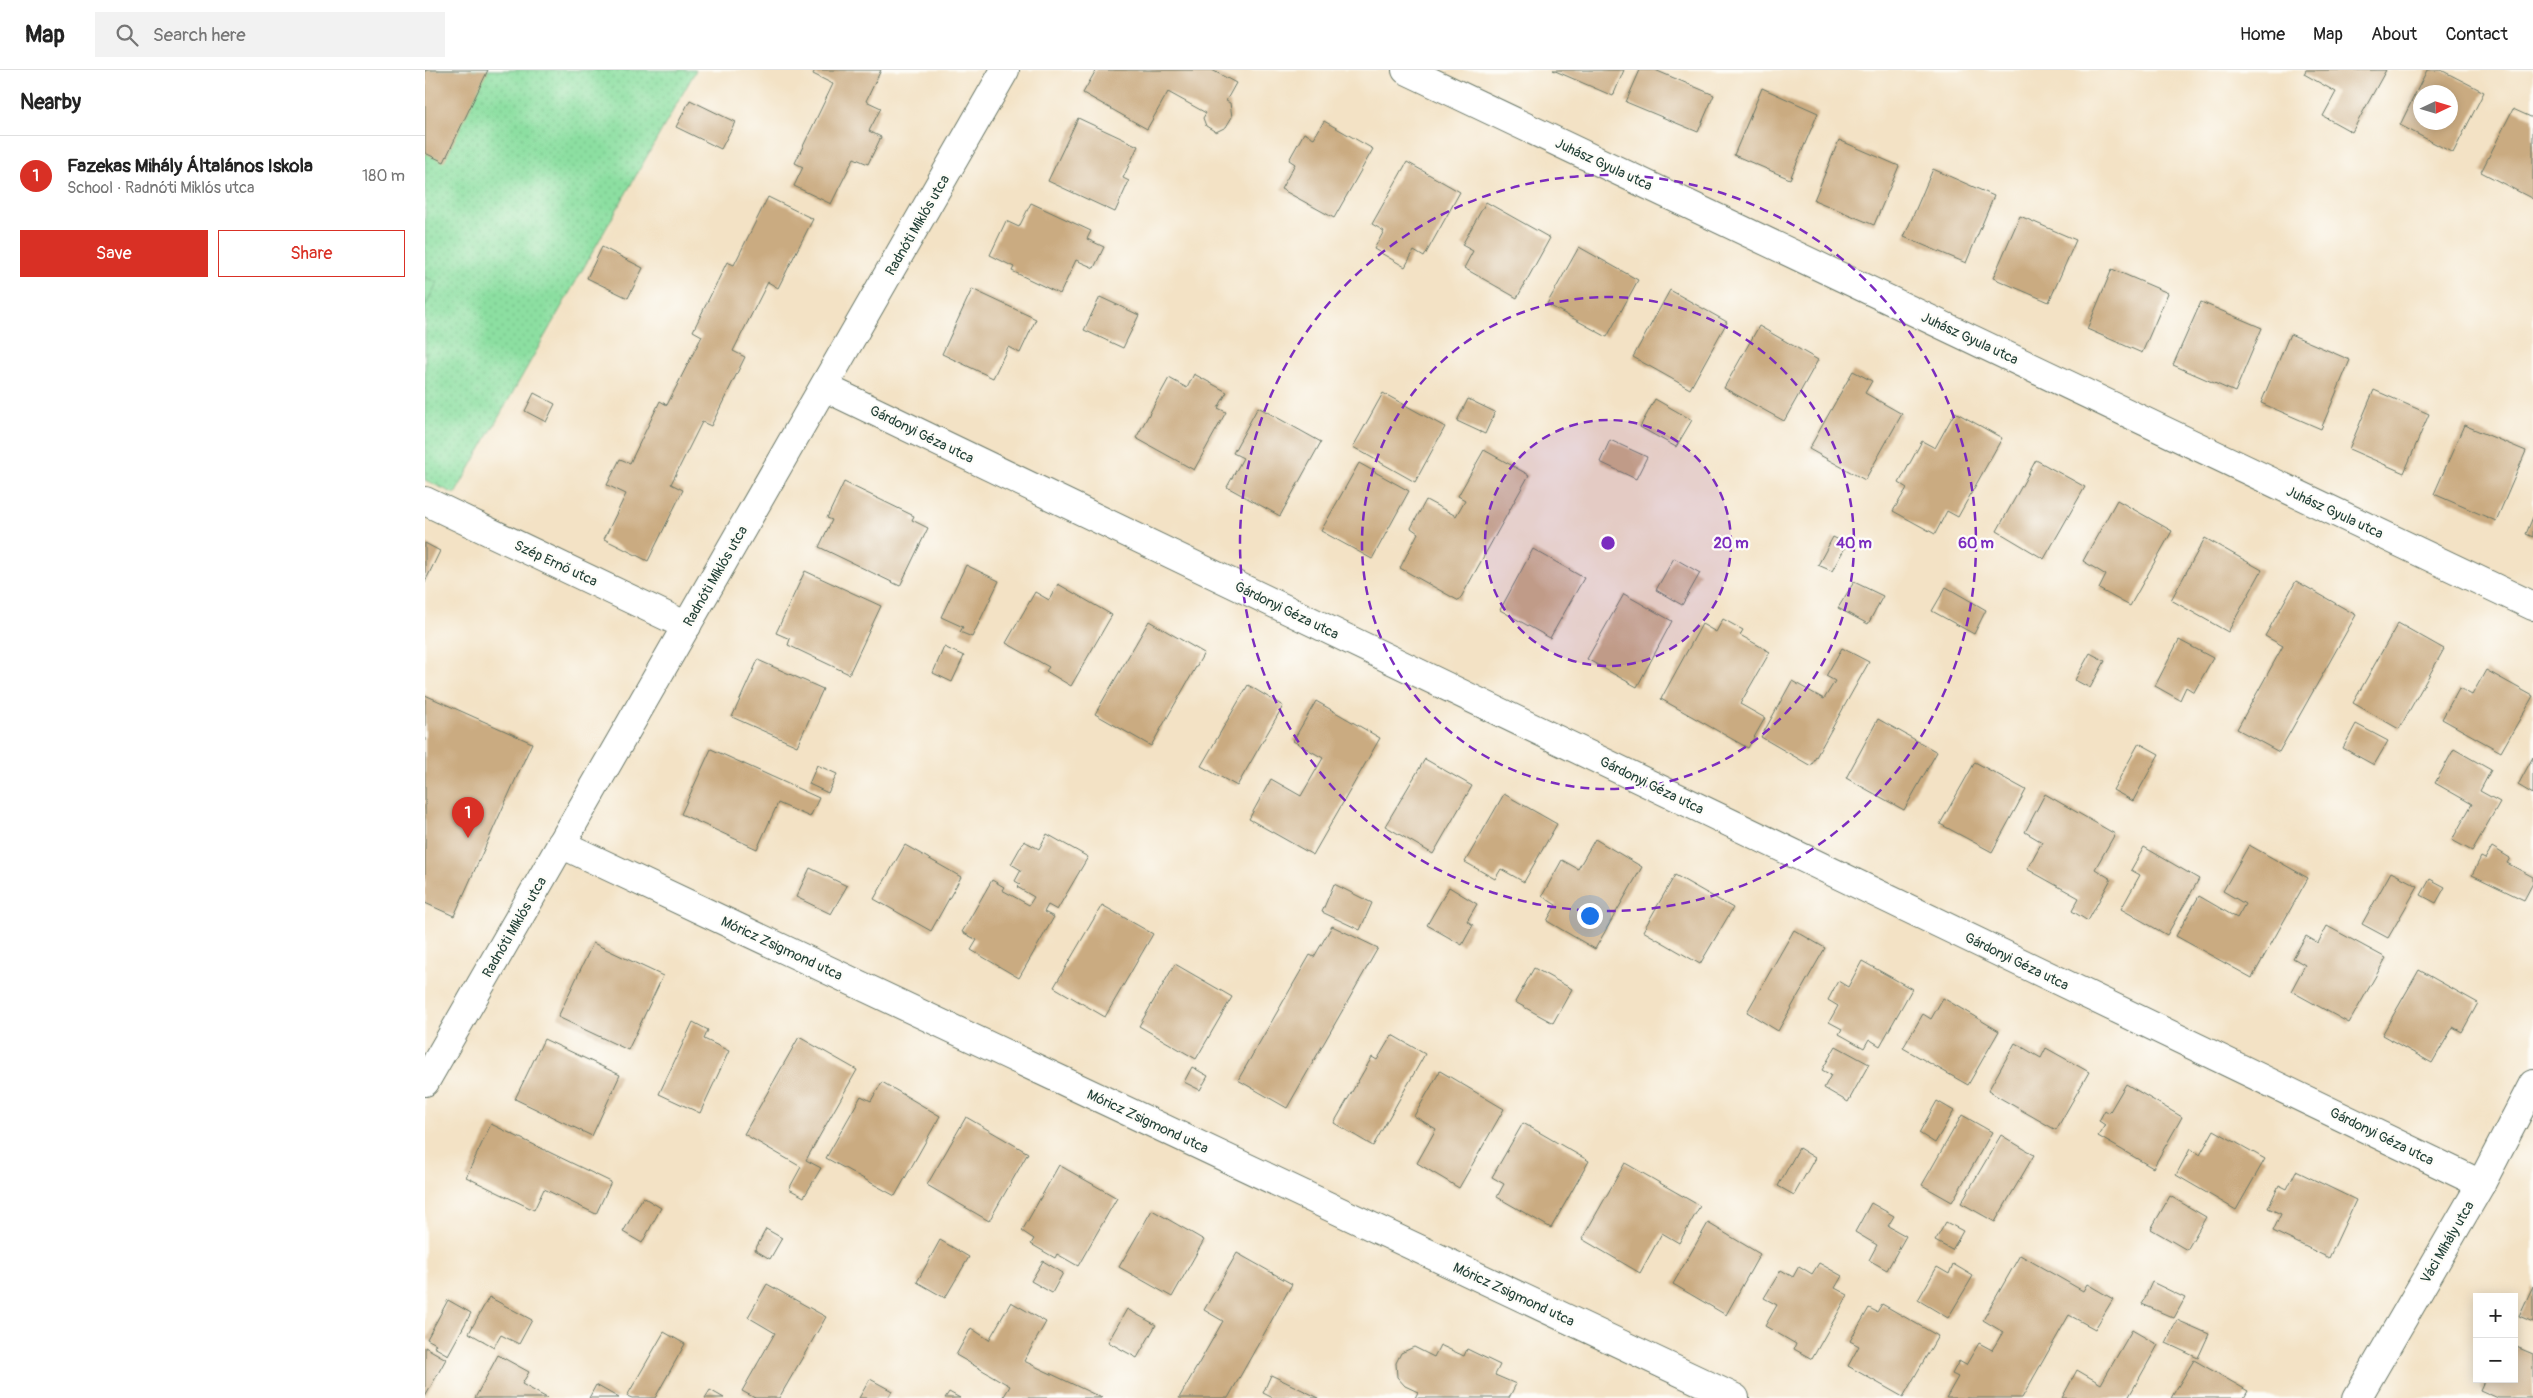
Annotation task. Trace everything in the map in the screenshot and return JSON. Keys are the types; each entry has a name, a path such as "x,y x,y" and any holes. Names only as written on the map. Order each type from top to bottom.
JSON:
{"street":[{"name":"Radnóti Miklós utca","path":"425,1082 1005,70"},
{"name":"Juhász Gyula utca","path":"1406,70 2533,606"},
{"name":"Gárdonyi Géza utca","path":"824,387 2481,1184"},
{"name":"Szép Ernő utca","path":"425,501 687,626"},
{"name":"Móricz Zsigmond utca","path":"561,844 1735,1398"},
{"name":"Váci Mihály utca","path":"2357,1398 2481,1184 2533,1084"}],"green space":[{"path":"425,70 696,70 455,494 425,480"},
{"path":"425,277 437,283 425,307"}],"building":[{"path":"425,70 488,70 444,162 425,153"},
{"path":"815,70 881,70 866,101 881,108 869,131 881,137 868,164 854,158 831,204 794,186 803,167 795,163 833,84 813,74"},
{"path":"1096,70 1212,70 1236,83 1226,101 1230,103 1232,117 1226,127 1216,132 1206,126 1203,118 1206,113 1168,92 1147,129 1083,93"},
{"path":"1553,70 1624,70 1613,96"},
{"path":"1640,70 1655,70 1714,95 1698,132 1626,102"},
{"path":"2306,70 2386,70 2352,132 2323,116 2336,92 2304,74"},
{"path":"2427,70 2441,70 2484,92 2453,153 2400,125 2413,99 2413,130 2458,130 2458,85 2420,85"},
{"path":"1762,88 1818,113 1790,179 1734,155"},
{"path":"690,100 735,122 721,149 676,127"},
{"path":"2513,109 2533,118 2533,199 2481,172"},
{"path":"1078,118 1138,146 1123,178 1129,181 1115,212 1048,181"},
{"path":"1324,121 1373,149 1334,218 1281,189 1295,164 1289,160 1304,133 1314,138"},
{"path":"1839,140 1899,166 1874,225 1814,200"},
{"path":"1407,162 1460,192 1424,257 1414,251 1405,267 1374,249 1384,231 1372,224"},
{"path":"1933,169 1994,196 1966,263 1904,237"},
{"path":"768,197 813,219 778,288 768,282 733,351 745,357 711,426 702,422 671,484 683,490 648,561 604,539 626,494 607,485 620,459 630,463 660,401 667,405 702,336 693,331 727,262 734,265"},
{"path":"1486,202 1550,238 1517,298 1464,268 1473,251 1462,245"},
{"path":"1031,203 1091,231 1087,239 1104,247 1094,268 1076,260 1060,294 1012,271 1014,267 990,255 1006,221 1019,227"},
{"path":"2020,216 2076,240 2049,302 1993,278"},
{"path":"602,247 643,268 628,298 587,278"},
{"path":"1579,247 1638,280 1607,337 1547,304"},
{"path":"2112,269 2168,293 2142,353 2087,329"},
{"path":"972,289 1036,319 1020,353 1008,347 993,378 942,354"},
{"path":"1670,290 1727,322 1690,389 1633,357"},
{"path":"1100,297 1139,315 1123,348 1084,330"},
{"path":"2201,302 2262,328 2235,392 2173,365"},
{"path":"1759,326 1818,360 1784,421 1724,388"},
{"path":"2290,334 2350,360 2321,429 2261,403"},
{"path":"1853,371 1872,381 1865,393 1902,414 1865,480 1809,449"},
{"path":"1194,374 1227,392 1218,408 1226,412 1194,470 1136,438 1169,378 1187,388"},
{"path":"2374,390 2429,414 2404,473 2349,449"},
{"path":"534,393 555,404 546,422 525,411"},
{"path":"1383,393 1445,427 1415,482 1353,447"},
{"path":"1468,399 1495,412 1485,434 1457,421"},
{"path":"1655,399 1692,420 1676,447 1640,427"},
{"path":"1258,407 1321,442 1280,516 1227,487 1243,458 1233,453"},
{"path":"1955,412 2002,438 1958,517 1947,511 1935,534 1893,511 1907,488 1899,483 1922,441 1935,448"},
{"path":"2464,425 2526,451 2496,521 2434,494"},
{"path":"1610,440 1647,457 1636,479 1600,462"},
{"path":"1484,450 1529,475 1459,601 1400,568 1418,533 1411,528 1426,500 1456,516 1465,500 1458,496"},
{"path":"2036,460 2085,487 2044,559 1997,531"},
{"path":"1359,463 1409,491 1372,559 1321,531"},
{"path":"844,482 914,516 912,520 928,528 900,586 819,547 832,520 827,518"},
{"path":"2117,500 2172,531 2130,606 2099,589 2106,575 2083,561"},
{"path":"2533,517 2533,537 2526,534"},
{"path":"1833,537 1847,544 1832,571 1818,565"},
{"path":"2205,538 2262,570 2228,632 2171,600"},
{"path":"425,543 440,551 425,582"},
{"path":"1533,549 1584,578 1550,638 1500,610"},
{"path":"1674,558 1700,573 1682,605 1656,590"},
{"path":"966,565 999,581 972,637 960,632 963,627 941,617"},
{"path":"805,571 881,606 849,674 788,645 790,639 776,633"},
{"path":"2296,581 2356,615 2279,752 2237,729 2283,646 2265,636"},
{"path":"1854,582 1883,596 1868,624 1838,608"},
{"path":"1058,584 1112,615 1071,686 1046,671 1049,667 1006,643 1035,592 1049,600"},
{"path":"1946,587 1986,610 1974,634 1932,611"},
{"path":"1624,594 1672,621 1637,687 1587,659"},
{"path":"1723,619 1743,630 1740,635 1770,652 1740,704 1765,718 1748,748 1661,699 1702,624 1716,632"},
{"path":"1149,621 1204,653 1151,746 1095,714"},
{"path":"2398,623 2444,649 2399,729 2353,703"},
{"path":"2179,640 2213,658 2194,692 2186,687 2180,700 2155,686"},
{"path":"944,647 964,656 952,682 933,673"},
{"path":"1842,648 1869,662 1811,766 1761,737 1792,681 1824,699 1835,681 1826,676"},
{"path":"2090,653 2105,661 2090,688 2075,680"},
{"path":"758,660 823,689 797,746 732,717"},
{"path":"2486,670 2533,696 2501,752 2442,719 2459,688 2472,695"},
{"path":"1248,685 1283,706 1237,786 1201,766"},
{"path":"425,695 532,743 454,916 425,903"},
{"path":"1316,701 1380,738 1313,855 1249,819 1271,779 1301,796 1323,758 1293,741"},
{"path":"1878,719 1937,752 1904,810 1846,778"},
{"path":"2356,724 2388,741 2374,765 2343,748"},
{"path":"2139,743 2159,754 2133,801 2113,790"},
{"path":"711,749 819,798 810,817 778,803 757,849 681,814"},
{"path":"2454,749 2491,770 2480,791 2500,802 2472,851 2452,840 2472,804 2435,783"},
{"path":"2533,757 2533,794 2518,785"},
{"path":"1425,759 1472,786 1433,854 1385,826"},
{"path":"1975,762 2026,790 1992,852 1940,824"},
{"path":"817,765 837,774 828,793 809,784"},
{"path":"1504,794 1557,824 1524,882 1501,869 1495,879 1465,862"},
{"path":"2045,794 2115,834 2095,869 2111,879 2088,921 2072,911 2079,898 2027,869 2042,842 2025,832"},
{"path":"1047,834 1088,857 1057,910 1048,905 1044,912 1054,917 1019,978 971,950 977,940 962,932 992,880 1004,887 1002,890 1029,905 1034,897 1017,887 1020,884 1015,881 1021,870 1011,864 1024,841 1039,849"},
{"path":"1595,839 1642,867 1595,949 1547,921 1556,905 1542,896 1562,860 1578,869"},
{"path":"905,845 961,877 931,931 874,899"},
{"path":"2249,845 2308,878 2252,978 2176,936 2199,896 2237,918 2245,904 2223,891"},
{"path":"2144,847 2199,879 2167,935 2121,909 2140,875 2131,870"},
{"path":"2492,847 2510,858 2507,863 2533,877 2533,883 2524,900 2472,875 2481,857 2485,859"},
{"path":"810,868 847,886 831,914 796,897"},
{"path":"2391,872 2418,886 2388,938 2362,924"},
{"path":"1675,875 1733,908 1700,964 1643,931"},
{"path":"2430,879 2445,887 2436,903 2421,895"},
{"path":"1334,884 1372,903 1360,930 1322,912"},
{"path":"1449,887 1477,904 1467,921 1473,925 1462,945 1427,925"},
{"path":"1102,905 1153,934 1105,1017 1054,987"},
{"path":"1332,926 1378,948 1287,1108 1238,1080 1310,955 1314,957"},
{"path":"2327,926 2386,958 2349,1023 2291,991 2305,965 2293,958 2306,936 2318,943"},
{"path":"1794,930 1825,948 1778,1031 1747,1012"},
{"path":"593,943 663,976 628,1050 558,1017"},
{"path":"1862,961 1912,989 1880,1046 1869,1039 1864,1048 1839,1034 1842,1029 1829,1022 1838,1006 1828,1000 1838,981 1848,987"},
{"path":"1175,964 1232,997 1196,1059 1139,1026"},
{"path":"1534,968 1572,989 1553,1023 1515,1002"},
{"path":"2419,970 2478,1003 2462,1032 2453,1027 2432,1063 2382,1035"},
{"path":"1943,998 1999,1031 1968,1085 1903,1048 1923,1014 1931,1019"},
{"path":"693,1022 708,1030 704,1039 729,1051 700,1113 659,1094"},
{"path":"1392,1035 1425,1054 1373,1146 1334,1123 1372,1057 1377,1060"},
{"path":"799,1037 857,1070 806,1160 821,1168 804,1197 789,1189 801,1167 744,1134"},
{"path":"544,1039 620,1075 592,1136 515,1099"},
{"path":"2015,1043 2041,1058 2046,1048 2089,1072 2056,1130 1988,1091"},
{"path":"1836,1046 1869,1064 1848,1102 1824,1088 1831,1075 1822,1070"},
{"path":"1192,1067 1208,1076 1200,1090 1184,1082"},
{"path":"1440,1071 1504,1109 1459,1188 1417,1163 1436,1129 1414,1116"},
{"path":"882,1082 940,1116 895,1196 826,1158 861,1096 871,1101"},
{"path":"2126,1084 2182,1117 2153,1168 2098,1136 2105,1125 2099,1121 2105,1110 2109,1113"},
{"path":"1937,1101 1954,1111 1935,1143 1919,1133"},
{"path":"1962,1115 1992,1132 1952,1202 1922,1185"},
{"path":"966,1117 1028,1153 989,1221 927,1185"},
{"path":"1523,1123 1589,1161 1551,1228 1497,1197 1504,1184 1492,1177"},
{"path":"491,1124 611,1182 596,1214 544,1189 534,1210 466,1177"},
{"path":"2214,1130 2265,1159 2236,1210 2176,1175 2190,1149 2200,1155"},
{"path":"2001,1135 2034,1155 1995,1222 1961,1203"},
{"path":"1799,1148 1815,1158 1794,1195 1778,1186"},
{"path":"1625,1163 1700,1206 1679,1243 1662,1233 1640,1273 1582,1239"},
{"path":"1059,1165 1117,1198 1078,1266 1057,1254 1055,1258 1031,1244 1034,1239 1022,1231"},
{"path":"2296,1171 2356,1200 2329,1258 2273,1231 2281,1214 2268,1208 2279,1185 2287,1189"},
{"path":"2170,1196 2206,1217 2187,1250 2151,1229"},
{"path":"643,1197 661,1208 642,1243 623,1232"},
{"path":"1871,1203 1894,1216 1888,1226 1906,1236 1887,1270 1869,1260 1877,1245 1855,1232"},
{"path":"1152,1210 1204,1240 1172,1297 1119,1267"},
{"path":"1946,1222 1963,1231 1952,1250 1935,1241"},
{"path":"1708,1223 1760,1254 1726,1315 1673,1284"},
{"path":"766,1229 782,1238 770,1259 755,1250"},
{"path":"940,1240 969,1257 945,1298 917,1282"},
{"path":"1237,1253 1292,1284 1228,1398 1179,1398 1223,1321 1204,1310"},
{"path":"2020,1255 2083,1291 2087,1284 2113,1299 2095,1329 2069,1315 2022,1398 1946,1398 1958,1377 1952,1374 1959,1361 1966,1365 1979,1343 1992,1350 2003,1332 1983,1320"},
{"path":"1043,1261 1063,1273 1052,1293 1031,1281"},
{"path":"1819,1263 1842,1276 1835,1288 1848,1295 1812,1359 1794,1349 1796,1344 1765,1326 1777,1305 1764,1298 1781,1270 1793,1277 1799,1266 1812,1274"},
{"path":"1953,1264 1973,1276 1948,1318 1918,1300 1937,1267 1949,1274"},
{"path":"2152,1282 2185,1298 2174,1318 2142,1304"},
{"path":"767,1284 826,1317 779,1398 755,1398 742,1391 775,1333 748,1317"},
{"path":"2533,1286 2533,1322 2519,1316"},
{"path":"489,1297 532,1320 519,1344 501,1335 494,1347 469,1333"},
{"path":"448,1300 471,1313 448,1355 434,1347 436,1344 427,1339"},
{"path":"1011,1302 1046,1322 1024,1361 1102,1398 1003,1398 1010,1386 956,1355 971,1328 989,1340"},
{"path":"1882,1304 1938,1336 1903,1397 1848,1366 1859,1346 1850,1341 1869,1308 1877,1312"},
{"path":"1127,1309 1156,1325 1137,1358 1108,1342"},
{"path":"2177,1320 2209,1334 2198,1358 2166,1343"},
{"path":"2132,1330 2158,1345 2128,1398 2062,1398 2077,1370 2101,1384"},
{"path":"664,1332 685,1344 655,1398 632,1398 627,1396"},
{"path":"1440,1345 1464,1356 1467,1349 1500,1365 1495,1375 1516,1384 1509,1398 1415,1398 1418,1392 1405,1386 1397,1377 1396,1363 1401,1353 1414,1347 1434,1357"},
{"path":"425,1347 446,1359 425,1397"},
{"path":"2518,1348 2533,1354 2533,1398 2498,1398 2480,1390 2483,1383 2518,1383"},
{"path":"498,1355 529,1372 522,1384 547,1398 475,1398"},
{"path":"2194,1360 2248,1391 2244,1398 2171,1398"},
{"path":"1271,1375 1319,1398 1273,1398 1263,1393"},
{"path":"870,1379 892,1391 888,1398 859,1398"},
{"path":"596,1385 619,1398 589,1398"},
{"path":"710,1390 724,1398 705,1398"},
{"path":"949,1392 960,1398 945,1398"}],"place":[{"name":"Fazekas Mihály Általános Iskola","path":"468,838"}]}
